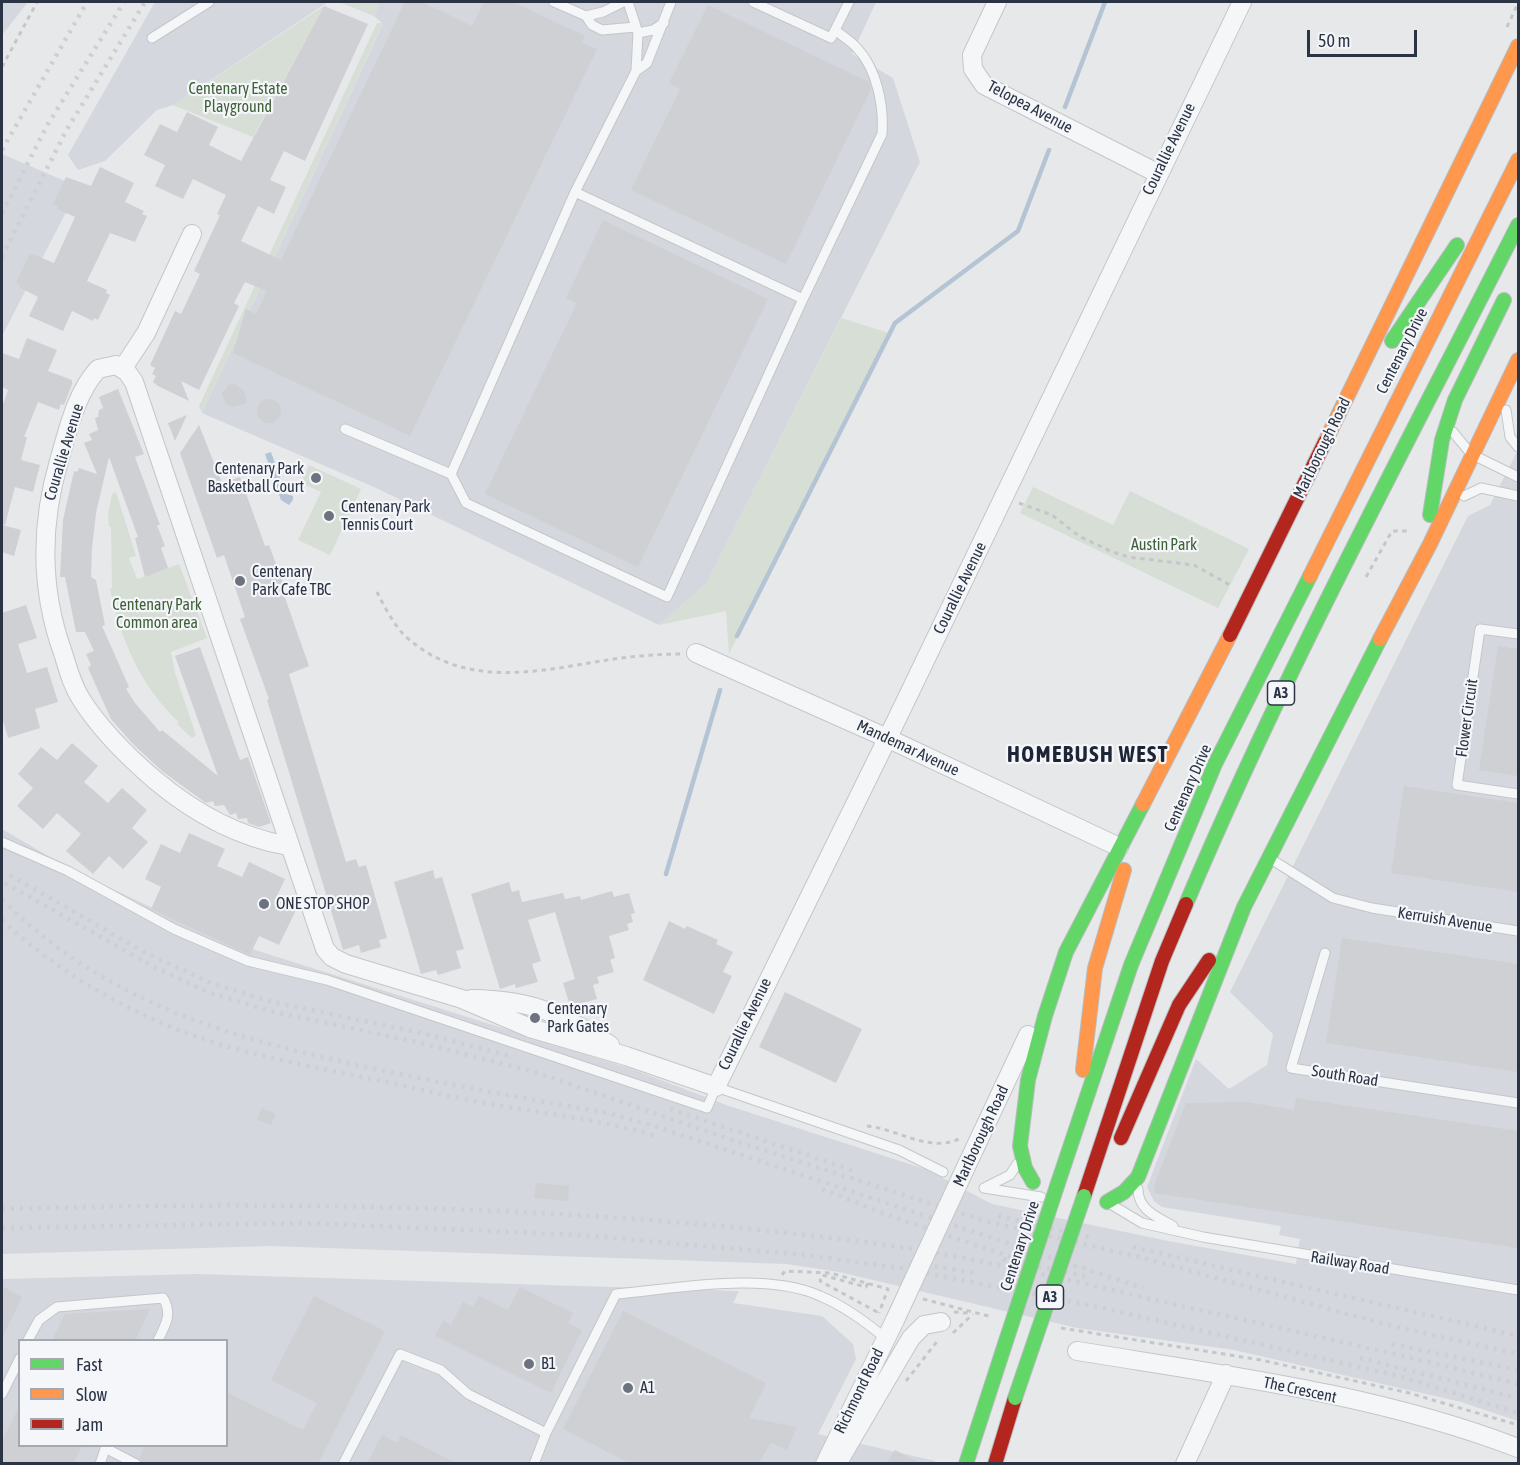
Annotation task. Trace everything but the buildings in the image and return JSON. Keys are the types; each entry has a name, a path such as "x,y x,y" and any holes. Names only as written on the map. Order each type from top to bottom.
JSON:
{"highway":[{"name":"Marlborough Road","path":"1020,1146 1028,1080 1045,1016 1066,952 1251,595 1467,146 1518,46"},
{"name":"Centenary Drive","path":"966,1464 1081,1113 1151,913 1215,764 1518,160"},
{"path":"1491,178 1510,176"},
{"name":"A3","path":"995,1464 1161,961 1222,819 1293,667 1518,225"},
{"path":"1352,386 1380,361 1463,234"},
{"path":"1107,1202 1124,1192 1138,1177 1244,907 1364,672 1388,605 1431,514 1442,441 1455,400 1512,283"},
{"path":"1378,637 1396,612 1518,360"},
{"path":"1081,1113 1084,1044 1095,968 1123,872 1184,725"},
{"path":"1089,1181 1116,1149 1179,1005 1244,907"},
{"path":"1020,1146 1025,1168 1033,1182"}],"street":[{"name":"Telopea Avenue","path":"997,2 972,55 973,69 984,85 1157,173"},
{"name":"Courallie Avenue","path":"288,846 249,836 198,812 143,770 114,741 81,700 60,646 46,585 44,542 48,502 68,429 93,375 105,366 123,368 134,382 320,940 332,957 346,964 462,999 544,1032 626,1056 716,1087 1004,496 1157,173 1242,2"},
{"path":"123,368 146,333 192,234"},
{"name":"Mandemar Avenue","path":"696,653 887,738 1119,848"},
{"name":"Marlborough Road","path":"886,1315 965,1169 1066,952"},
{"name":"Courallie Avenue","path":"462,999 500,999 551,1011 626,1056"},
{"path":"544,1032 551,1011"},
{"name":"Richmond Road","path":"825,1464 885,1338 886,1315"},
{"path":"837,1464 911,1338 924,1325 941,1322"},
{"name":"The Crescent","path":"1077,1351 1226,1374 1408,1413 1518,1448"},
{"path":"1185,1464 1226,1374"}],"lane":[{"path":"152,38 209,2"},
{"path":"554,2 586,16 592,25 602,30 653,30 664,23"},
{"path":"586,16 603,12 623,2"},
{"path":"451,474 575,192 636,70 637,30 628,2"},
{"path":"636,70 647,63 671,2"},
{"path":"753,2 831,38 849,2"},
{"path":"345,429 451,474 466,503 667,597 882,134 883,110 879,89 858,49 835,30"},
{"path":"575,192 803,300"},
{"path":"1510,375 1506,417 1510,437 1518,447"},
{"path":"1450,418 1453,432 1471,454 1518,477"},
{"path":"1443,516 1468,492 1481,488 1518,496"},
{"name":"Flower Circuit","path":"1518,634 1480,629 1457,785 1518,794"},
{"path":"2,843 68,871 174,929 248,961 327,980 707,1107 716,1087 899,1150 943,1172"},
{"name":"Kerruish Avenue","path":"1268,859 1289,868 1333,898 1372,908 1518,932"},
{"name":"South Road","path":"1325,953 1290,1068 1518,1103"},
{"path":"1020,1146 1017,1164 1010,1175 984,1188 1027,1197 1052,1197"},
{"name":"Railway Road","path":"1138,1177 1138,1195 1147,1212 1183,1232"},
{"name":"Railway Road","path":"1107,1202 1142,1223 1183,1232 1296,1254 1518,1290"},
{"path":"534,1464 546,1433 616,1294 743,1283 779,1285 818,1295 845,1309 885,1338"},
{"path":"29,1339 39,1320 57,1307 163,1298 167,1304 168,1319 159,1339"},
{"path":"343,1464 400,1354 441,1370 468,1394 546,1433"},
{"path":"2,1394 18,1362"},
{"path":"100,1464 109,1448 136,1464"}],"path":[{"path":"2,67 37,2"},
{"path":"1004,496 1052,515 1079,536 1110,551 1128,557 1194,565 1251,595"},
{"path":"1365,579 1392,531 1422,532"},
{"path":"377,592 403,634 431,655 459,666 510,674 530,673 615,659 696,653"},
{"path":"781,1275 785,1271 811,1270 868,1283 888,1289 886,1315 820,1281 822,1275 866,1287 868,1283"},
{"path":"900,1390 938,1339 957,1332 973,1314"}],"shaded area":[{"path":"2,2 28,2 2,35"},
{"path":"155,2 328,2 173,105 157,110 105,161 78,170 68,155"},
{"path":"380,2 876,2 852,54 893,78 920,162 706,584 659,625 374,487 202,413 383,24 374,16"},
{"path":"2,154 79,187 2,336"},
{"path":"1518,450 1518,1421 1461,1402 1234,1350 1077,1328 839,1272 787,1264 270,1246 2,1254 2,829 72,870 214,937 632,1069 729,1106 925,1169 992,1204 1168,1241 1296,1264 1300,1239 1279,1235 1281,1226 1162,1207 1154,1201 1147,1187 1196,1059 1229,1089 1267,1065 1273,1034 1230,992 1468,516 1490,505"},
{"path":"197,1274 739,1291 733,1303 822,1316 853,1344 856,1359 818,1434 935,1461 935,1463 2,1463 2,1279"}],"green space":[{"path":"339,2 380,2 374,16"},
{"name":"Centenary Estate Playground","path":"324,6 253,137 173,105 187,96"},
{"path":"377,23 383,23 202,413 199,406"},
{"path":"841,318 889,333 729,654 726,611 659,625 706,584"},
{"name":"Centenary Park Tennis Court","path":"309,465 361,489 330,555 298,540 321,492 301,483"},
{"name":"Austin Park","path":"1033,487 1113,525 1130,491 1249,549 1218,608 1020,513"},
{"name":"Centenary Park Common area","path":"116,492 136,556 129,558 137,579 179,564 207,638 171,652 175,673 196,735 192,738 177,724 179,722 165,708 143,678 120,626 110,589 112,588 111,527 108,514 112,494"}],"water":[{"path":"271,452 286,494 293,496 289,505 281,500 265,454"}],"waterway":[{"path":"1065,107 1105,2"},
{"path":"737,636 895,323 1018,231 1049,150"},
{"path":"666,874 720,690"}],"railway":[{"path":"2,150 87,2"},
{"path":"2,213 48,124 124,2"},
{"path":"2,257 66,131 145,2"},
{"path":"10,875 144,952 211,983 272,1002 422,1033 514,1057"},
{"path":"5,883 152,966 210,993 270,1011 417,1042 538,1073 729,1139 985,1221 1147,1259 1388,1325 1518,1354"},
{"path":"2,900 44,937 87,967 131,993 178,1014 225,1031 380,1070 608,1113 651,1125 1143,1288"},
{"path":"2,920 26,941 79,980 138,1012 198,1037 295,1063 474,1101 596,1122 659,1137"},
{"path":"670,1109 852,1170"},
{"path":"822,1189 893,1217 1011,1257"},
{"path":"2,1209 221,1206 441,1209 660,1221 770,1231 879,1244 993,1264 1518,1384"},
{"path":"998,1216 1089,1237"},
{"path":"2,1228 304,1223 579,1235 805,1255 900,1268 1098,1307 1399,1376 1518,1413"},
{"path":"1133,1247 1518,1336"},
{"path":"1003,1259 1085,1276"},
{"path":"917,1263 973,1273"},
{"path":"1392,1344 1518,1370"},
{"path":"1360,1358 1518,1398"}],"traffic: fast":[{"path":"1186,904 1304,647 1518,225"},
{"path":"1392,341 1457,245"},
{"path":"1430,515 1442,440 1455,400 1504,300"},
{"path":"1058,1183 1131,965 1215,764 1310,576"},
{"path":"1107,1202 1124,1192 1138,1177 1244,907 1380,639"},
{"path":"1033,1182 1025,1168 1020,1146 1028,1080 1045,1016 1066,952 1143,804"},
{"path":"1005,1344 1058,1183"},
{"path":"1015,1398 1084,1196"},
{"path":"966,1464 1005,1344"}],"traffic: slow":[{"path":"1325,442 1518,46"},
{"path":"1310,576 1518,160"},
{"path":"1380,639 1430,544 1518,360"},
{"path":"1143,804 1230,635"},
{"path":"1083,1070 1095,968 1124,870"}],"traffic: jam":[{"path":"1230,635 1325,442"},
{"path":"1084,1196 1162,961 1186,904"},
{"path":"1121,1138 1179,1005 1209,960"},
{"path":"995,1464 1015,1398"}],"place":[{"name":"Centenary Park Basketball Court","path":"316,478"},
{"name":"Centenary Park Tennis Court","path":"329,516"},
{"name":"Centenary Park Cafe TBC","path":"240,581"},
{"name":"ONE STOP SHOP","path":"264,904"},
{"name":"Centenary Park Gates","path":"535,1018"},
{"name":"B1","path":"529,1364"},
{"name":"A1","path":"628,1388"}],"district":[{"name":"HOMEBUSH WEST","path":"1088,755"}]}
